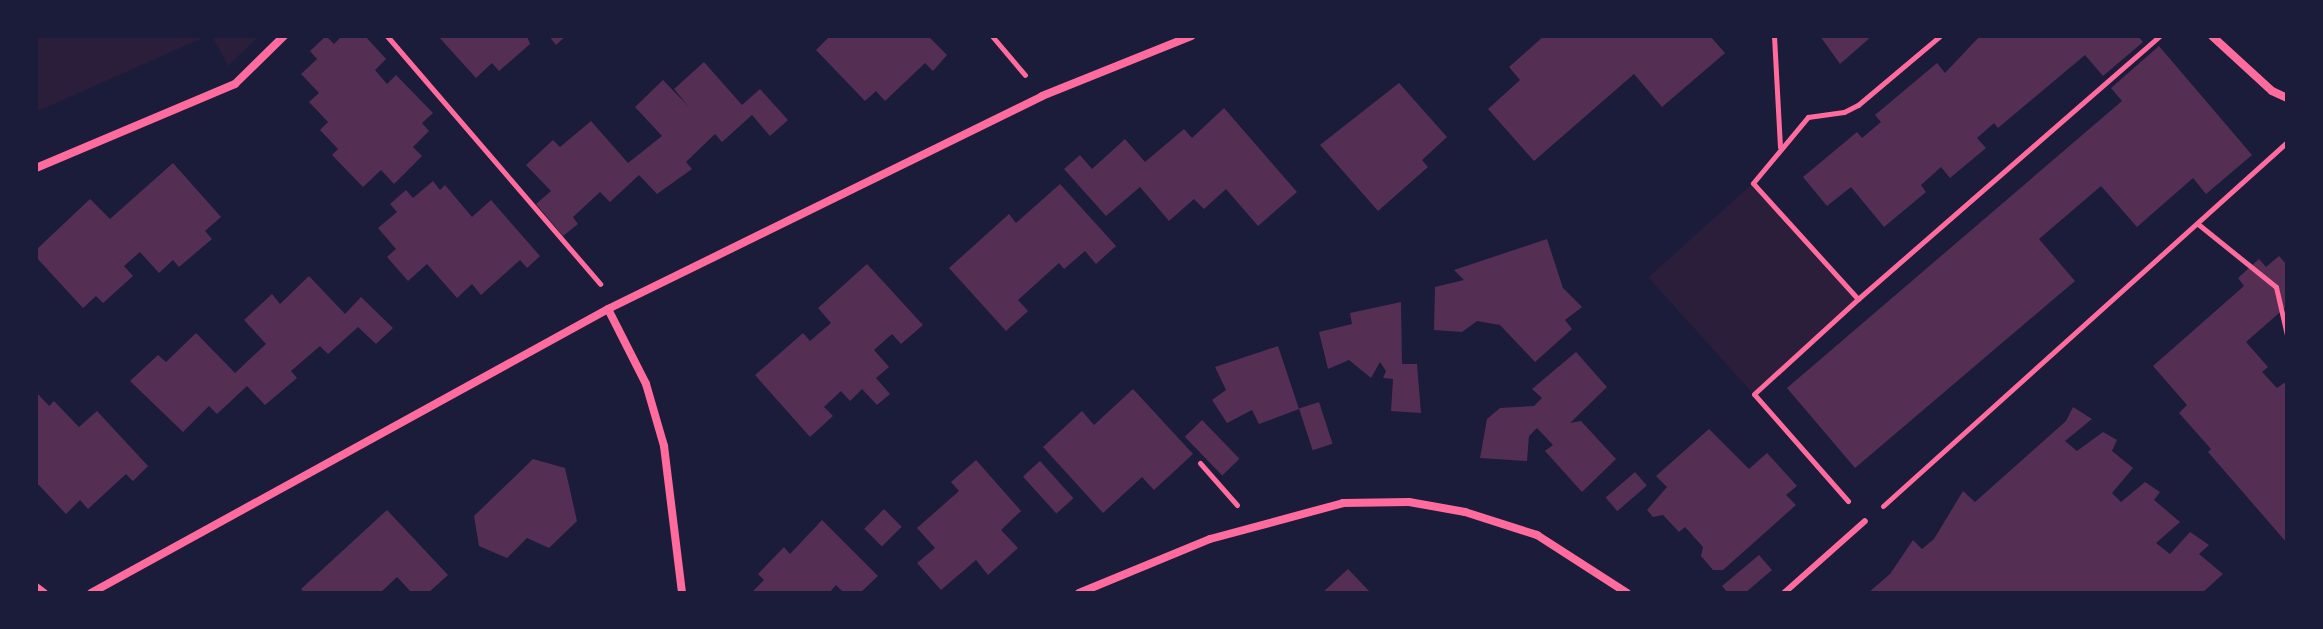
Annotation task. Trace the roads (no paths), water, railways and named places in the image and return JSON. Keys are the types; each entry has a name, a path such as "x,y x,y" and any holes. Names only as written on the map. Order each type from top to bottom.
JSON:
{"street":[{"path":"36,168 235,84 284,36"},
{"path":"91,593 613,307 1042,96 1191,36"},
{"path":"2212,36 2260,81 2287,98"},
{"path":"613,307 646,384 664,446 682,593"},
{"path":"1079,593 1210,539 1256,526 1343,503 1409,502 1465,512 1537,535 1627,593"},
{"path":"36,587 44,593"}],"lane":[{"path":"1784,593 1865,521"}]}
